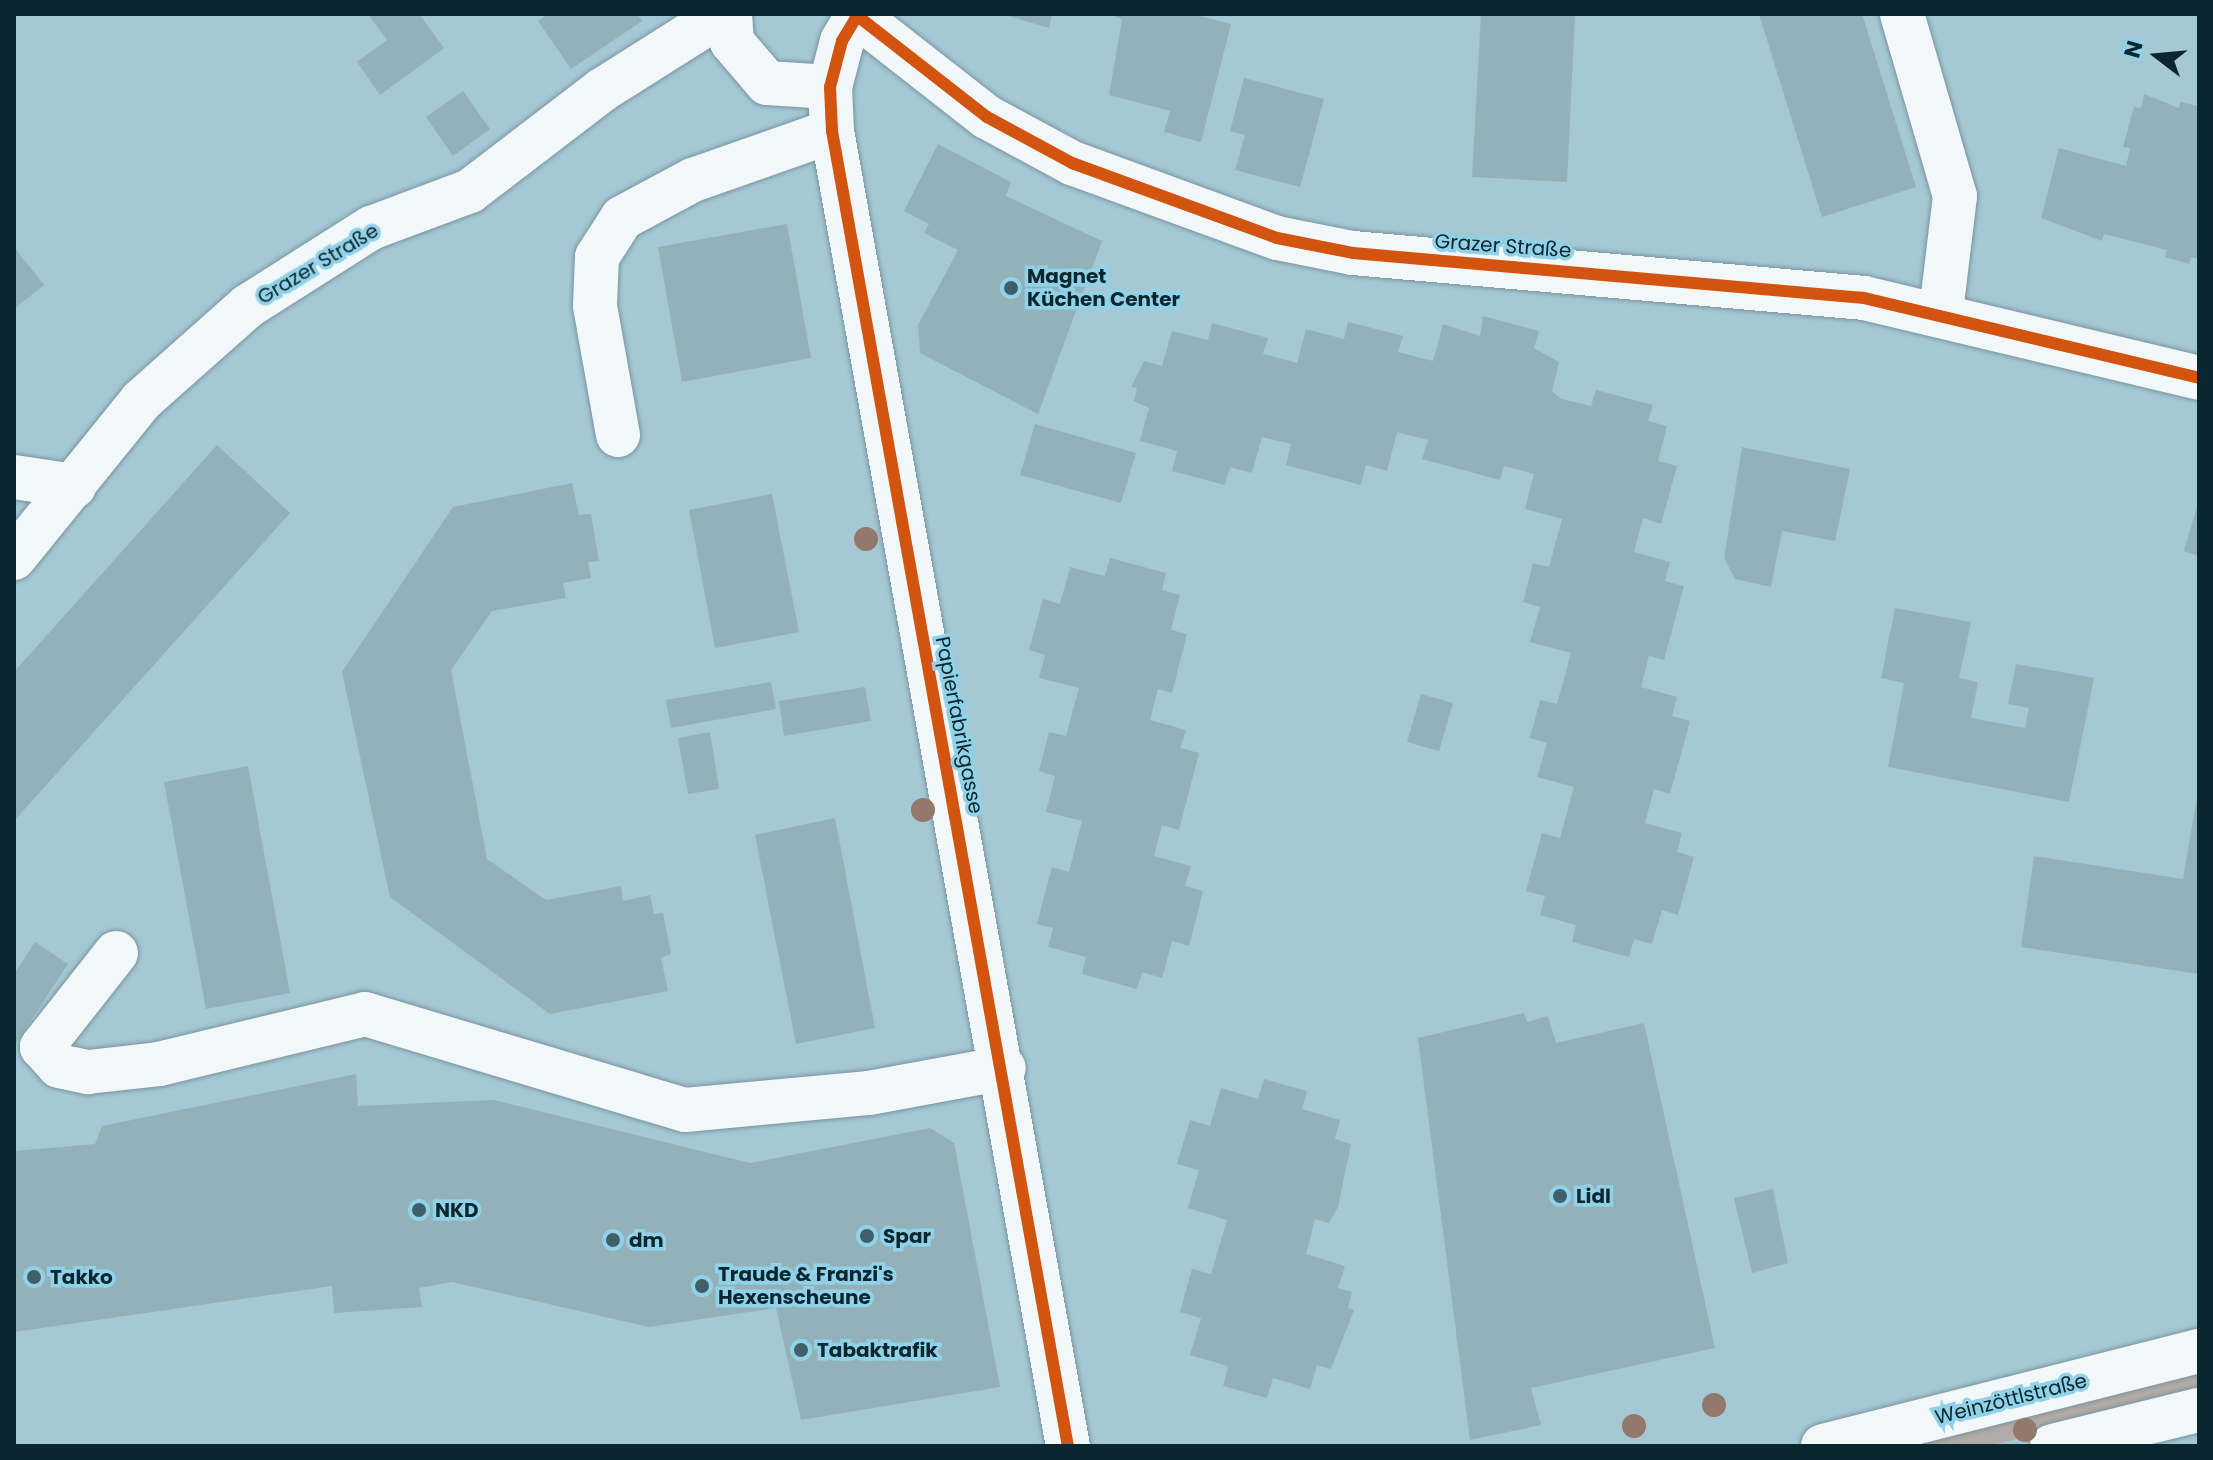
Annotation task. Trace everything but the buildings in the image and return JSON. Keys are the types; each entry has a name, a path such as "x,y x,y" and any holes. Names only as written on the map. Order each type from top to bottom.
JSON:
{"street":[{"name":"Grazer Straße","path":"14,558 64,501 142,400 248,306 371,228 470,191 602,90 722,14"},
{"path":"730,14 732,42 767,83 830,87"},
{"path":"1902,14 1955,196 1941,312"},
{"name":"Grazer Straße","path":"856,15 987,117 1072,163 1277,238 1394,257 1770,286 1941,312 2199,378"},
{"name":"Papierfabrikgasse","path":"856,15 842,41 830,87 832,131 1004,1068 1068,1446"},
{"path":"618,435 595,306 597,257 622,218 693,180 832,131"},
{"path":"14,477 64,501"},
{"path":"116,953 42,1047 59,1066 88,1072 159,1064 365,1014 685,1110 869,1093 1004,1068"},
{"name":"Weinzöttlstraße","path":"1823,1446 2199,1351"},
{"path":"2052,1446 2199,1410"}],"shaded area":[{"path":"2199,1373 2199,1388 2062,1429 1987,1446 1905,1446"}],"cycle path":[{"path":"855,14 987,117 1072,163 1277,238 1353,253 1864,298 2199,378"},
{"path":"857,16 842,41 830,87 832,131 1068,1446"}],"place":[{"name":"Magnet Küchen Center","path":"1011,288"},
{"name":"Lidl","path":"1560,1196"},
{"name":"NKD","path":"419,1210"},
{"name":"Spar","path":"867,1236"},
{"name":"dm","path":"613,1240"},
{"name":"Takko","path":"34,1277"},
{"name":"Traude & Franzi's Hexenscheune","path":"702,1286"},
{"name":"Tabaktrafik","path":"801,1350"}]}
